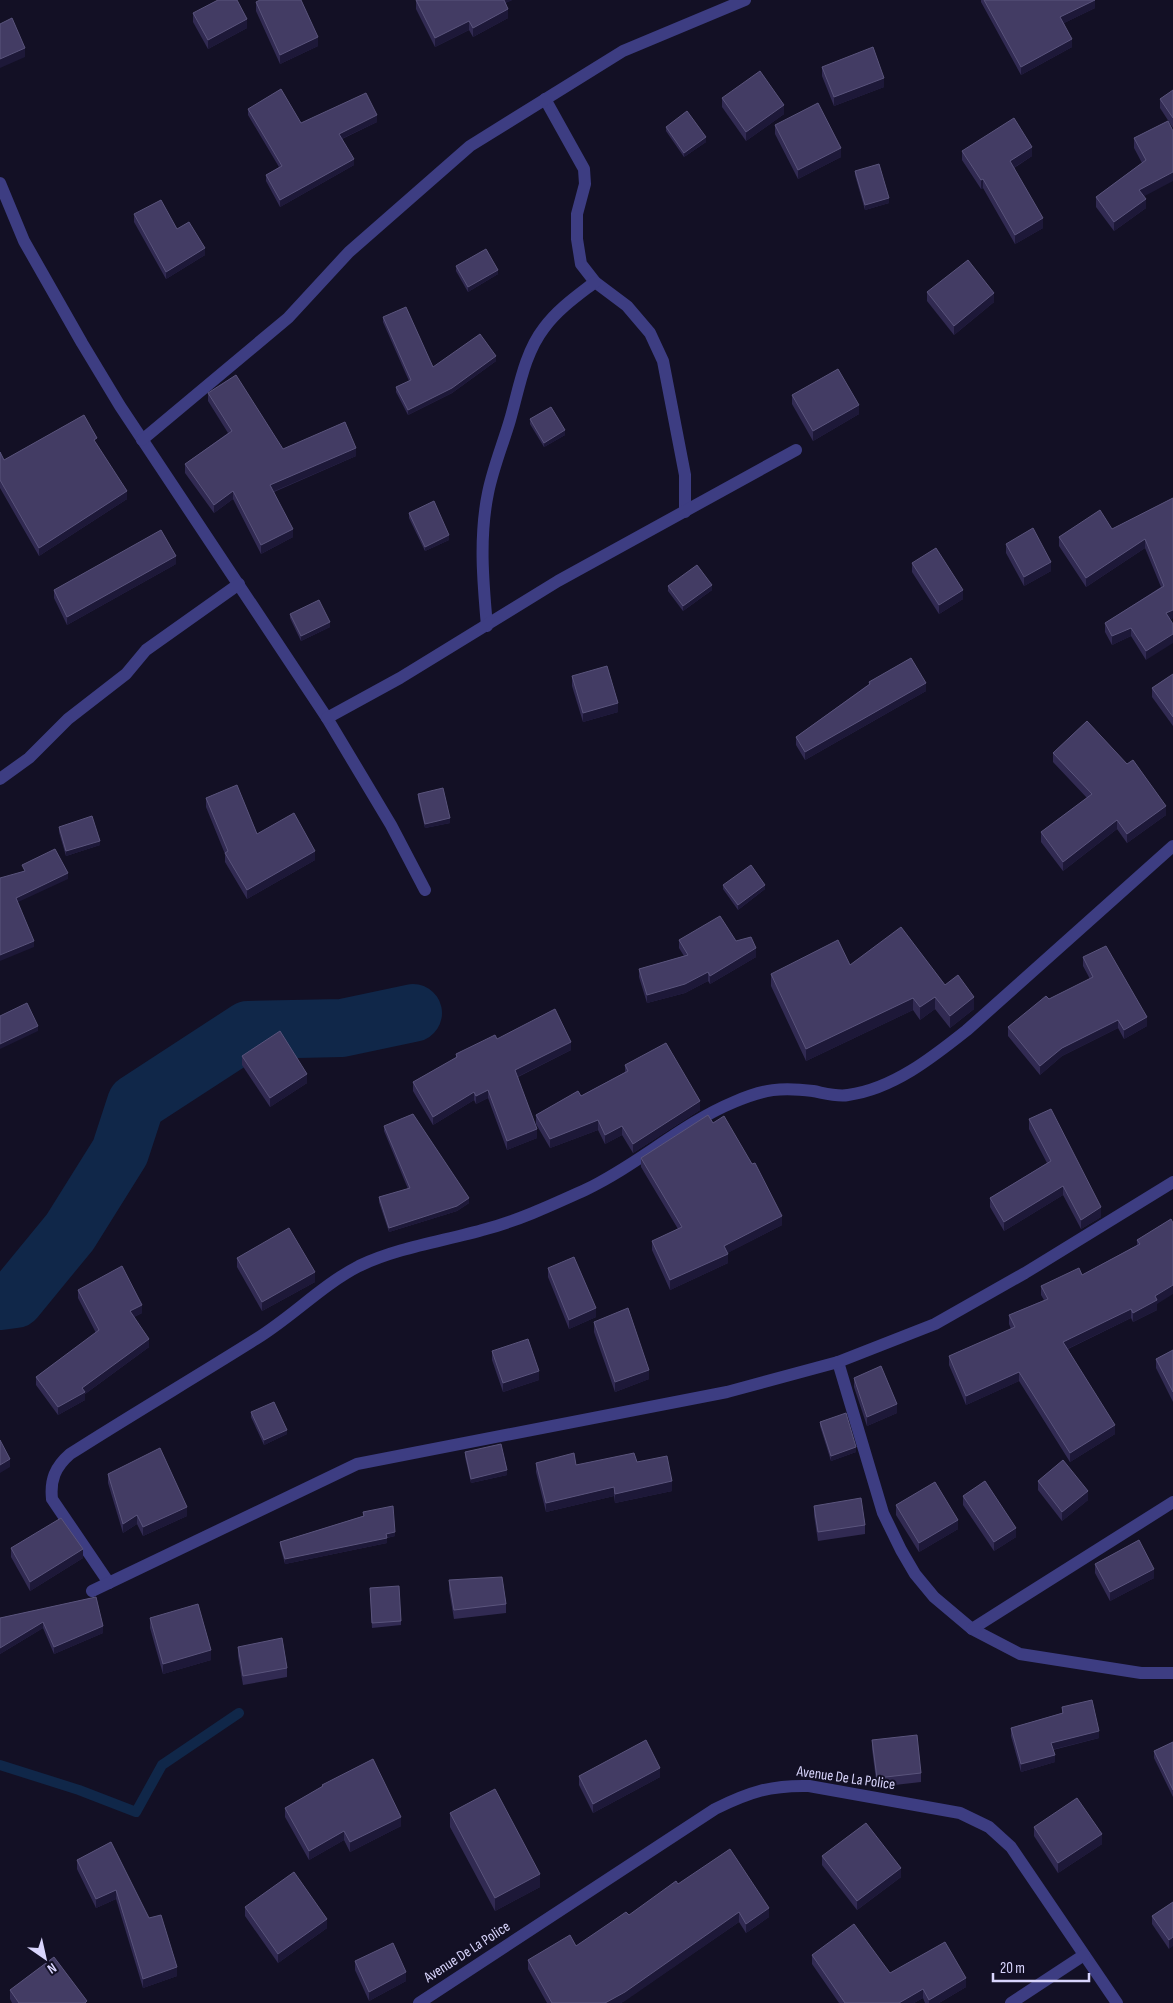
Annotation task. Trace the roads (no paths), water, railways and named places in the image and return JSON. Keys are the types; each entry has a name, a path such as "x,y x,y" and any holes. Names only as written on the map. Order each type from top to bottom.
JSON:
{"street":[{"path":"142,440 288,318 349,252 470,146 623,51 746,0"},
{"path":"545,99 584,169 585,184 577,214 576,239 581,264 595,282 628,306 650,333 663,361 683,467 685,512"},
{"path":"0,183 24,241 44,279 142,440 327,718 395,833 425,890"},
{"path":"487,626 483,588 483,527 493,473 529,353 543,329 558,311 595,282"},
{"path":"327,718 487,626 558,581 796,450"},
{"path":"0,779 29,758 68,719 126,674 146,650 239,584"},
{"path":"109,1583 52,1499 50,1487 54,1474 59,1464 70,1454 256,1339 340,1277 361,1265 386,1255 490,1228 525,1216 587,1189 732,1102 768,1089 798,1089 846,1096 875,1088 907,1072 935,1056 967,1030 1173,846"},
{"path":"92,1591 357,1464 727,1392 838,1362 935,1324 1026,1273 1173,1182"},
{"path":"838,1362 884,1513 901,1550 915,1574 934,1597 972,1629 1020,1654 1141,1673 1173,1673"},
{"path":"972,1629 1173,1502"},
{"name":"Avenue De La Police","path":"418,2003 715,1809 741,1796 767,1787 809,1786 960,1813 989,1827 1011,1847 1117,2003"},
{"path":"1011,2003 1084,1955"}],"waterway":[{"path":"0,1301 15,1299 70,1232 120,1152 136,1103 248,1030 342,1028 413,1013"},
{"path":"0,1765 79,1790 136,1812 162,1765 239,1713"}]}
